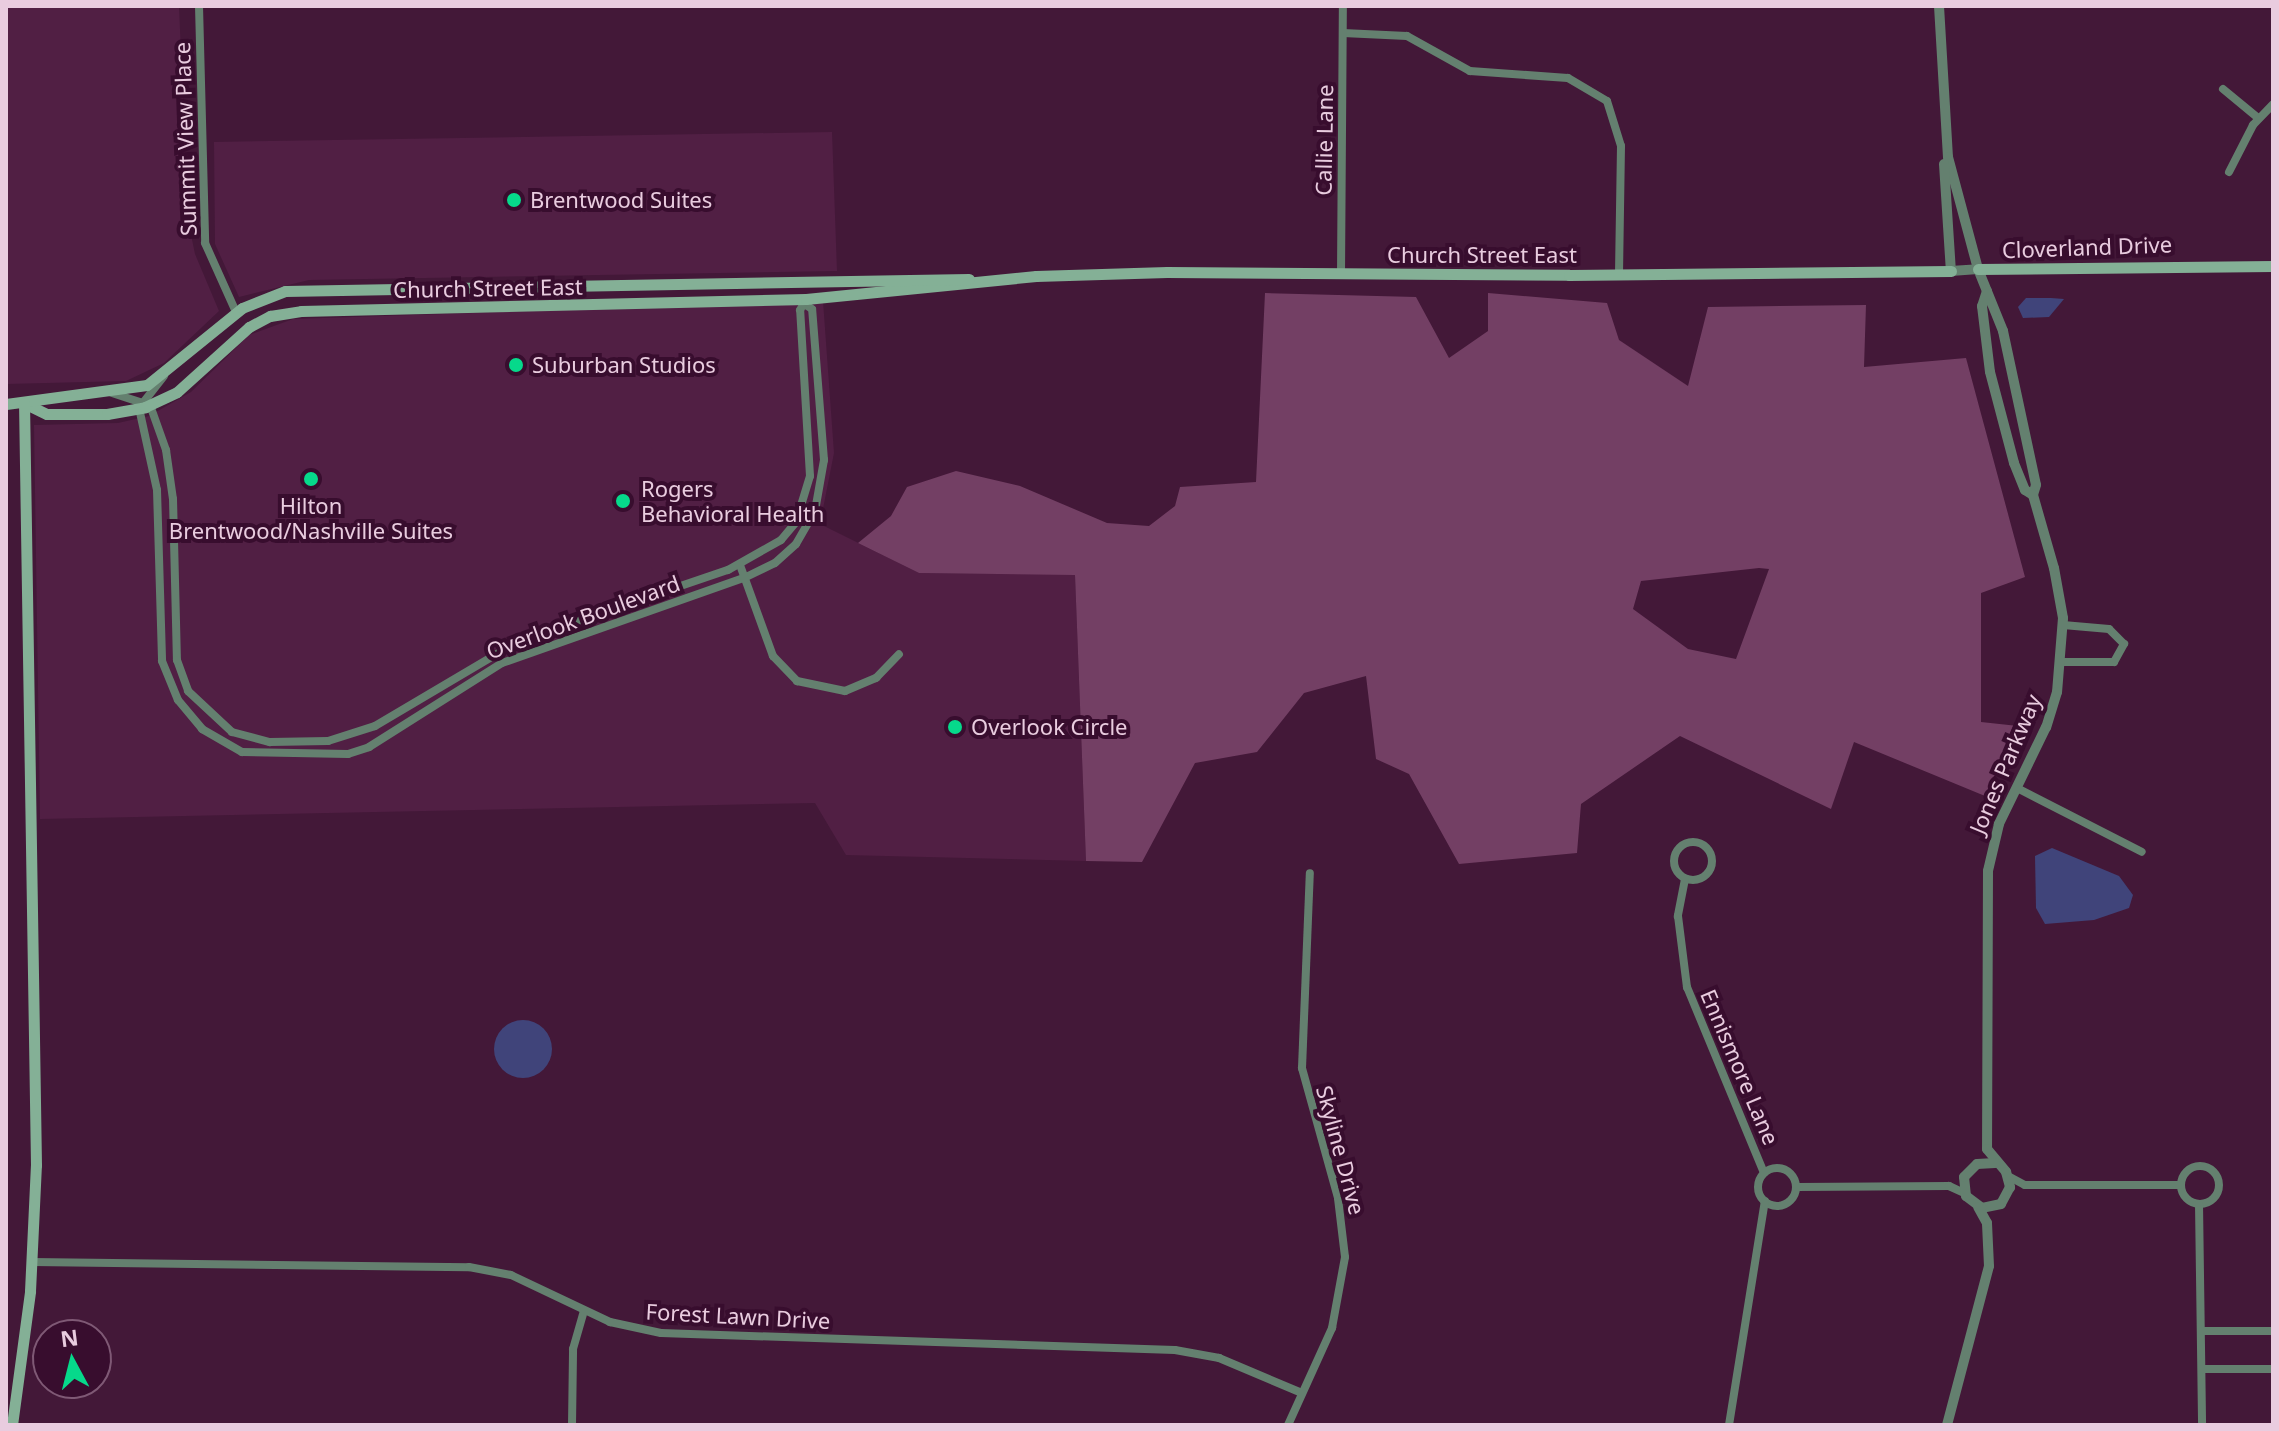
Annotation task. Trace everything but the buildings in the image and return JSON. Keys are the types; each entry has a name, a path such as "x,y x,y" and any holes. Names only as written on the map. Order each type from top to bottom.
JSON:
{"main road":[{"name":"Cloverland Drive","path":"1978,269 2273,266"},
{"name":"Church Street East","path":"24,403 47,414 144,405 177,392 249,327 284,312 806,302 986,281 1167,272 1619,275 1951,271"},
{"name":"Church Street East","path":"6,404 112,393 164,376 236,312 263,296 305,289 732,286 945,277 986,281"},
{"path":"12,1425 32,1262 36,1145 24,403"}],"street":[{"name":"Summit View Place","path":"199,6 205,243 236,312"},
{"name":"Callie Lane","path":"1341,274 1343,6"},
{"name":"Cloverland Drive","path":"1939,6 1946,142 1978,269"},
{"path":"1343,33 1407,36 1470,71 1568,78 1607,101 1617,118 1621,146 1619,275"},
{"path":"2223,89 2258,118"},
{"path":"2229,172 2258,118 2273,104"},
{"path":"1946,142 1951,271"},
{"name":"Church Street East","path":"1951,271 1978,269"},
{"name":"Jones Parkway","path":"1978,269 2017,390 2036,485 2033,495"},
{"name":"Jones Parkway","path":"1987,291 1982,306 1990,372 2020,480 2033,495 2054,568 2063,625 2062,662 2046,727 1994,837 1986,892 1987,1149 1995,1163"},
{"name":"Overlook Boulevard","path":"806,302 812,309 822,484 815,511 796,544 744,578 502,663 369,747 348,754 242,752 195,723 168,678 162,661 155,468 144,405 166,450 173,499 181,675 188,691 216,721 252,739 328,741 355,735 519,641 740,565 781,540 805,499 810,445 800,310 806,302"},
{"path":"112,393 144,405 164,376"},
{"path":"740,565 773,656 788,675 806,686 854,689 885,671 899,654"},
{"path":"2062,662 2114,662 2124,644 2114,631 2063,625"},
{"path":"2017,788 2142,852"},
{"name":"Ennismore Lane","path":"1700,843 1710,851 1711,870 1701,879 1685,879 1674,868 1674,855 1682,845 1700,843"},
{"name":"Skyline Drive","path":"1288,1425 1332,1328 1345,1257 1338,1198 1302,1068 1310,873"},
{"name":"Ennismore Lane","path":"1685,879 1678,916 1687,987 1764,1173"},
{"path":"1949,1186 1964,1177 1987,1149"},
{"path":"1977,1164 1995,1163 2008,1176 2025,1185 2180,1185"},
{"path":"2203,1165 2214,1171 2219,1183 2216,1195 2199,1204 2188,1200 2180,1185 2190,1168 2203,1165"},
{"path":"1729,1425 1765,1201 1758,1187 1764,1173 1784,1169 1797,1187"},
{"path":"2008,1176 2008,1194"},
{"path":"1964,1177 1964,1193"},
{"path":"1947,1425 1986,1286 1987,1223 1994,1207 2008,1194 2025,1185"},
{"path":"1797,1187 1949,1186 1964,1193 1978,1207 1987,1223"},
{"path":"1765,1201 1786,1204 1797,1187"},
{"path":"2199,1204 2202,1425"},
{"path":"1978,1207 1994,1207"},
{"name":"Forest Lawn Drive","path":"32,1262 469,1267 520,1278 619,1325 678,1335 1175,1350 1219,1358 1302,1393"},
{"path":"572,1425 573,1349 584,1311"},
{"path":"2202,1331 2273,1331"},
{"path":"2202,1369 2273,1369"}],"shaded area":[{"path":"6,6 179,6 188,220 195,254 219,311 164,363 126,381 6,384"},
{"path":"832,132 837,271 309,280 239,297 215,244 214,142"},
{"path":"1265,293 1416,297 1449,358 1488,331 1488,293 1607,303 1619,340 1688,386 1708,307 1866,305 1864,367 1966,358 2025,577 1981,593 1981,722 2018,726 1985,796 1854,742 1831,809 1680,736 1581,804 1577,853 1459,864 1409,774 1376,759 1366,676 1304,693 1257,752 1195,763 1142,862 1086,861 1075,575 919,573 858,543 891,516 907,487 956,471 1020,486 1107,523 1149,526 1175,506 1180,487 1256,482","holes":["1769,569 1736,659 1688,649 1633,609 1641,581"]},
{"path":"823,301 834,453 820,524 919,573 1075,574 1086,861 846,855 815,803 40,819 34,425 118,423 149,416 191,392 249,335 293,319"}],"water":[{"path":"2026,298 2064,299 2049,317 2023,318 2018,307"},
{"path":"2052,848 2119,876 2133,895 2129,908 2094,920 2045,924 2036,908 2035,856"},
{"path":"523,1020 534,1022 543,1029 550,1038 550,1060 543,1069 534,1076 523,1078 512,1076 503,1069 496,1060 494,1049 496,1038 503,1029 512,1022"}],"place":[{"name":"Brentwood Suites","path":"514,200"},
{"name":"Suburban Studios","path":"516,365"},
{"name":"Hilton Brentwood/Nashville Suites","path":"311,479"},
{"name":"Rogers Behavioral Health","path":"623,501"},
{"name":"Overlook Circle","path":"955,727"}]}
